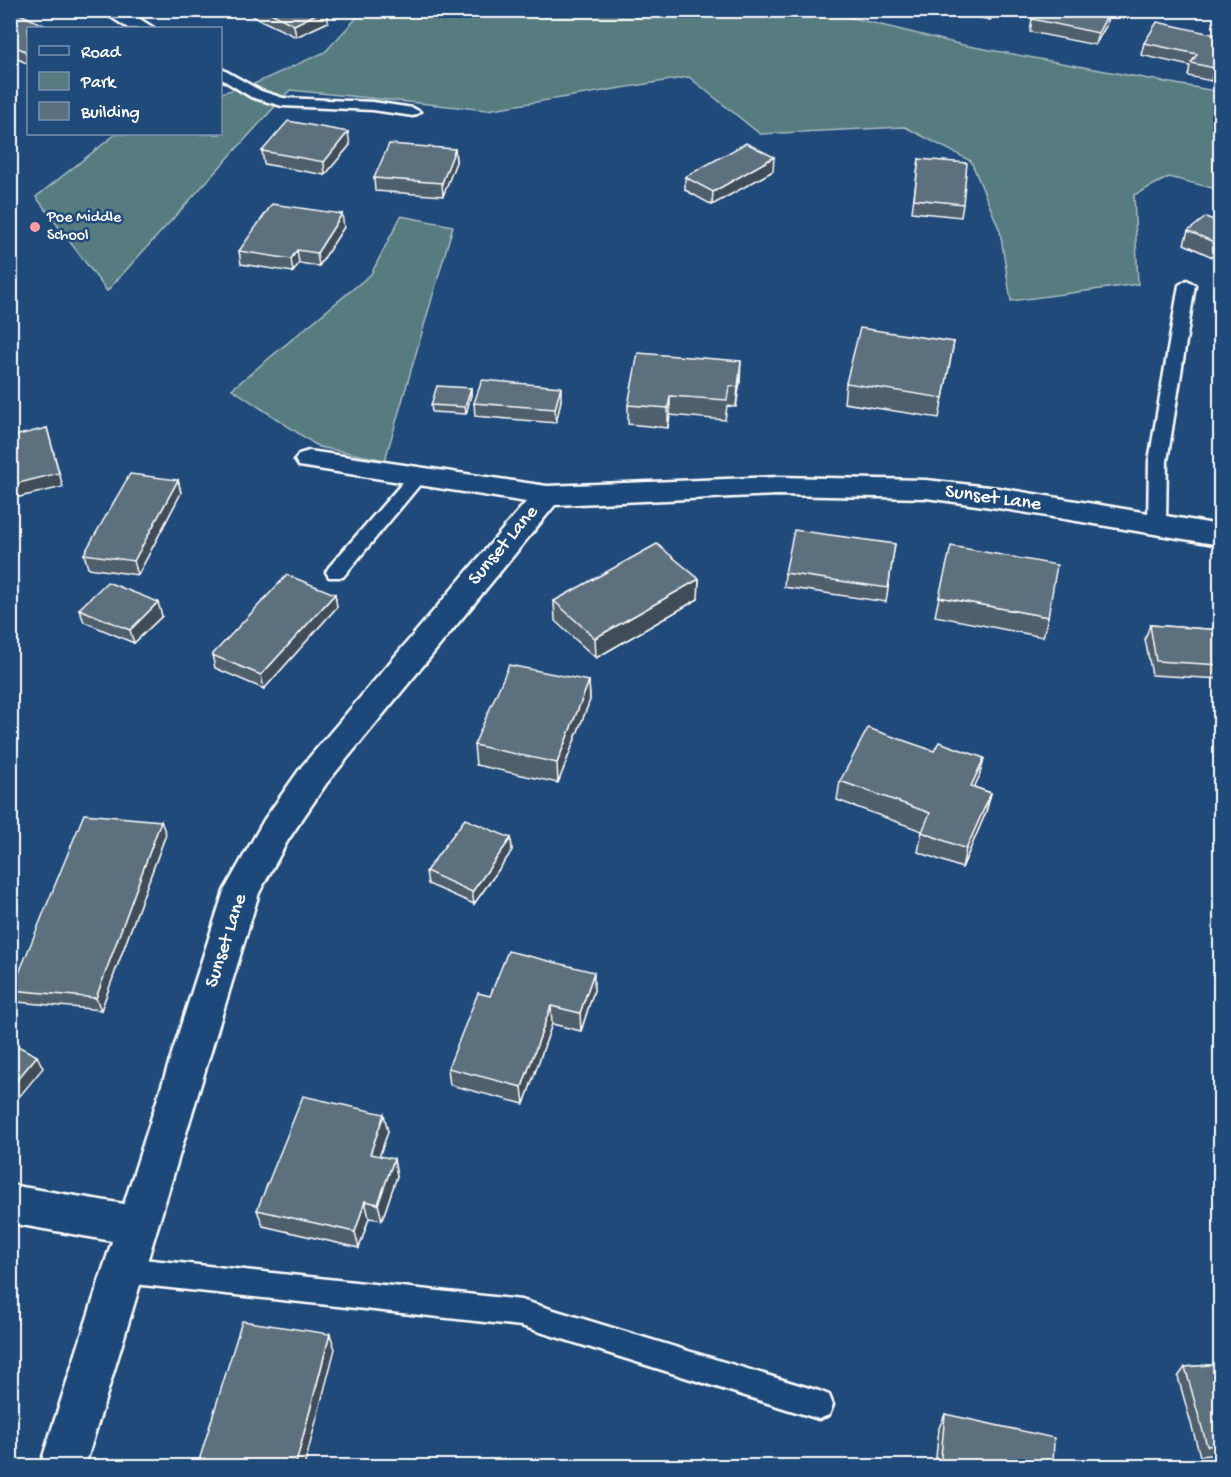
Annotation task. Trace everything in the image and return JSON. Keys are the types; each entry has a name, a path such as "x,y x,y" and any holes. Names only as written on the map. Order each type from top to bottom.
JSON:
{"street":[{"path":"111,10 141,27"},
{"name":"Sunset Lane","path":"309,460 547,496 694,488 869,486 926,489 998,498 1221,535"},
{"name":"Sunset Lane","path":"62,1467 243,891 276,830 314,775 547,496"},
{"path":"10,1204 137,1226"}],"lane":[{"path":"222,73 256,94 282,102 373,106 413,112"},
{"path":"1157,524 1158,461 1187,285"},
{"path":"336,572 417,477"},
{"path":"124,1270 521,1313 819,1405"}],"green space":[{"path":"363,11 824,11 963,45 1220,92 1220,190 1169,177 1134,195 1138,284 1011,301 1000,231 971,161 905,127 760,134 689,77 487,110 290,90 107,291 36,197 115,135 222,135 222,93 235,89 238,91 325,52"},
{"path":"401,216 453,226 385,460 319,447 232,389 371,274"}],"building":[{"path":"265,10 324,10 294,25"},
{"path":"1037,10 1092,10 1108,14 1098,33 1032,19"},
{"path":"20,14 48,27 27,27 27,50 25,51 10,44 10,18"},
{"path":"1157,22 1221,36 1221,57 1214,68 1191,63 1197,54 1144,43"},
{"path":"288,121 348,132 324,162 262,151"},
{"path":"746,143 774,157 713,192 685,177"},
{"path":"389,144 455,149 442,183 374,178"},
{"path":"919,159 967,163 963,204 914,199"},
{"path":"272,204 342,214 317,253 297,250 291,259 239,251"},
{"path":"1206,217 1221,221 1221,245 1188,231"},
{"path":"860,328 954,342 943,398 846,383"},
{"path":"638,353 741,361 738,387 729,386 727,400 670,396 668,408 628,405"},
{"path":"482,380 561,387 555,409 474,403"},
{"path":"437,386 471,388 465,407 431,405"},
{"path":"47,428 59,473 11,485 10,437"},
{"path":"130,474 178,480 134,561 84,554"},
{"path":"794,530 895,544 888,588 785,573"},
{"path":"657,544 699,579 595,638 554,601"},
{"path":"951,546 1057,565 1048,617 939,597"},
{"path":"287,575 335,594 261,675 212,655"},
{"path":"107,582 158,602 130,630 79,609"},
{"path":"1150,625 1221,630 1221,665 1156,661"},
{"path":"509,665 589,681 557,763 474,745"},
{"path":"868,728 934,751 939,742 984,758 971,786 991,793 966,849 922,832 930,813 840,781"},
{"path":"84,814 161,821 96,998 12,990"},
{"path":"465,819 511,838 472,892 426,871"},
{"path":"508,951 594,972 580,1013 551,1006 522,1087 448,1068 478,993 490,996"},
{"path":"10,1042 37,1056 10,1088"},
{"path":"303,1096 384,1114 370,1154 394,1159 378,1204 365,1201 355,1232 257,1210"},
{"path":"242,1321 330,1334 295,1467 197,1467"},
{"path":"1221,1364 1221,1445 1207,1446 1185,1367"},
{"path":"945,1414 1054,1438 1053,1467 940,1467"}],"place":[{"name":"Poe Middle School","path":"35,227"}]}
